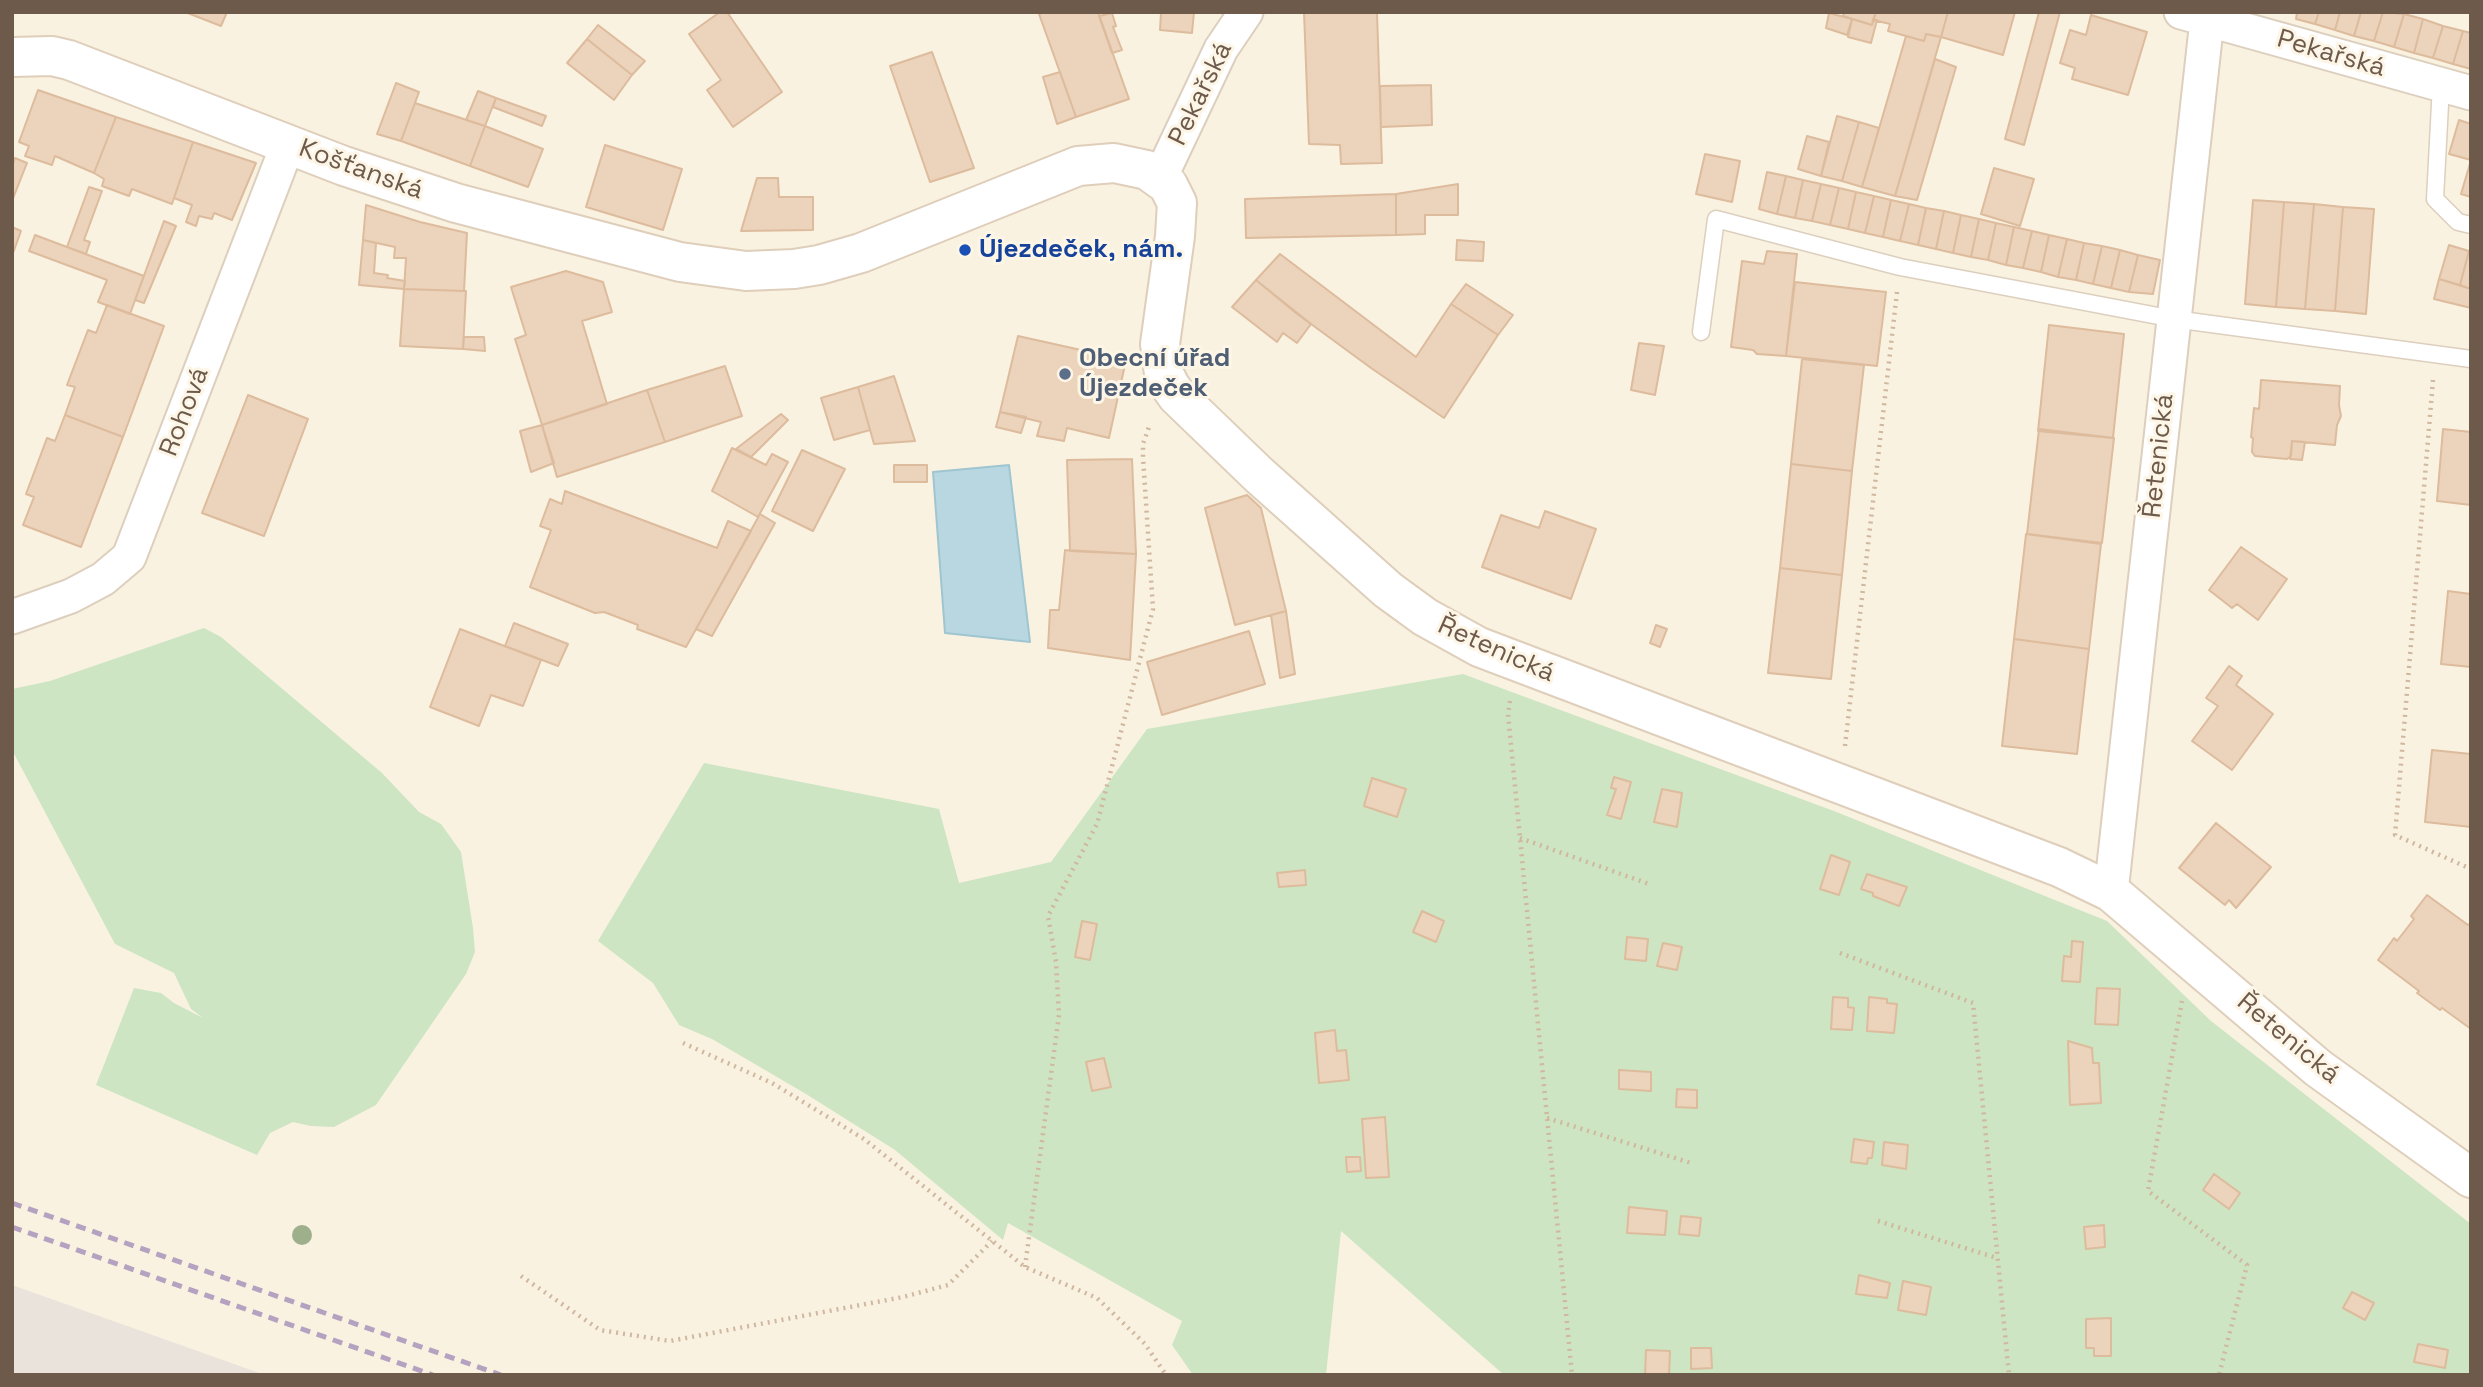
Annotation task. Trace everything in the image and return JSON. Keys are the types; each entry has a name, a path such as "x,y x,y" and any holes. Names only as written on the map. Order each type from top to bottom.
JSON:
{"street":[{"name":"Pekařská","path":"1160,178 1221,50 1246,12"},
{"name":"Pekařská","path":"2194,16 2456,89"},
{"name":"Řetenická","path":"2111,892 2174,319 2194,16"},
{"name":"Košťanská","path":"12,57 52,56 69,60 383,180 456,203 716,268 773,271 837,260 861,253 1078,166 1097,163 1122,164 1147,170 1160,178"},
{"name":"Rohová","path":"12,617 72,596 103,579 129,557 288,144"},
{"path":"1160,178 1174,193 1177,203 1160,344 1164,374 1177,396"},
{"name":"Řetenická","path":"1177,396 1259,475 1388,590 1445,629 1479,648 2059,867 2111,892 2318,1068 2471,1178"}],"lane":[{"path":"2456,89 2435,199 2458,222 2471,225"},
{"path":"1701,332 1716,219 1900,267 2174,319 2471,359"}],"path":[{"path":"1840,783 1900,267"},
{"path":"2435,355 2395,835 2471,869"},
{"path":"1025,1267 1059,1015 1056,962 1048,916 1097,824 1153,610 1143,444 1150,423 1177,396"},
{"path":"1517,662 1508,714 1572,1375"},
{"path":"1520,838 1649,884"},
{"path":"1840,953 1973,1003 2009,1375"},
{"path":"2190,957 2148,1191 2247,1265 2219,1375"},
{"path":"683,1043 772,1083 864,1139 1025,1267 1097,1298 1144,1344 1166,1375"},
{"path":"1547,1118 1691,1163"},
{"path":"1878,1221 1997,1258"},
{"path":"521,1276 600,1330 670,1341 904,1297 948,1285 992,1241"}],"shaded area":[{"path":"12,1285 265,1375 12,1375"}],"green space":[{"path":"204,628 221,637 382,773 419,812 441,824 461,852 473,928 475,952 466,974 376,1105 334,1127 293,1122 270,1133 257,1155 96,1085 134,988 161,993 203,1018 191,1009 174,973 115,944 12,750 12,689 50,681"},
{"path":"1463,674 1834,811 2107,921 2211,1021 2471,1224 2471,1375 1504,1375 1341,1231 1326,1375 1193,1375 1172,1345 1182,1321 1008,1223 1003,1240 895,1150 712,1039 679,1025 653,983 598,941 704,763 939,809 959,883 1051,862 1147,729"}],"water":[{"path":"1009,465 1030,642 945,633 933,472"}],"building":[{"path":"185,12 227,12 221,26"},
{"path":"720,12 727,12 782,92 733,127 707,90 721,80 689,34"},
{"path":"1098,12 1129,99 1076,117 1039,14"},
{"path":"1161,12 1194,12 1192,33 1160,30"},
{"path":"1304,12 1377,12 1382,163 1341,164 1340,145 1309,144"},
{"path":"1844,12 1876,12 1872,25 1843,16"},
{"path":"1876,12 1948,12 1941,37 1926,34 1924,41 1888,31 1890,24 1873,20"},
{"path":"1948,12 2015,12 2003,55 1941,37"},
{"path":"2039,12 2060,12 2024,145 2005,139"},
{"path":"2297,12 2319,12 2315,24 2296,19"},
{"path":"2319,12 2340,12 2335,30 2315,24"},
{"path":"2340,12 2361,12 2354,36 2335,30"},
{"path":"2361,12 2383,12 2374,41 2354,36"},
{"path":"2383,12 2404,14 2394,47 2374,41"},
{"path":"1112,13 1116,26 1113,27 1122,50 1112,53 1099,16"},
{"path":"1829,13 1852,19 1847,35 1826,28"},
{"path":"2404,14 2423,19 2414,53 2394,47"},
{"path":"2091,15 2147,32 2128,95 2072,79 2075,68 2060,63 2070,30 2086,35"},
{"path":"1852,19 1872,25 1873,20 1877,20 1871,43 1848,37"},
{"path":"2423,19 2443,26 2433,58 2414,53"},
{"path":"598,25 645,61 632,75 587,39"},
{"path":"2443,26 2463,31 2453,64 2433,58"},
{"path":"2463,31 2471,33 2471,69 2453,64"},
{"path":"1926,34 1941,37 1895,196 1862,187 1906,36 1924,41"},
{"path":"587,39 632,75 614,100 567,63"},
{"path":"932,52 974,168 930,182 890,66"},
{"path":"1935,59 1956,67 1917,200 1895,196"},
{"path":"1060,72 1076,117 1057,124 1043,77"},
{"path":"396,83 419,92 401,141 377,134"},
{"path":"1431,85 1432,125 1381,127 1380,86"},
{"path":"38,90 116,117 94,173 55,156 52,165 25,156 29,146 19,142"},
{"path":"478,91 496,98 485,126 466,120"},
{"path":"496,98 546,116 542,126 493,107"},
{"path":"415,103 485,126 470,166 401,141"},
{"path":"1837,116 1859,122 1842,181 1821,176"},
{"path":"116,117 193,142 172,204 132,189 129,196 102,186 104,179 94,173"},
{"path":"2459,120 2471,124 2471,160 2449,154"},
{"path":"1859,122 1879,128 1862,187 1842,181"},
{"path":"485,126 543,149 528,187 470,166"},
{"path":"1807,136 1829,142 1821,176 1798,169"},
{"path":"193,142 256,163 232,220 214,213 212,219 199,216 196,226 186,222 192,205 174,198"},
{"path":"605,145 682,169 663,230 586,207"},
{"path":"1705,154 1740,161 1732,202 1696,194"},
{"path":"15,158 27,163 12,201 12,166"},
{"path":"2471,160 2471,197 2461,194"},
{"path":"1994,168 2034,179 2020,226 1981,214"},
{"path":"1767,172 1786,176 1777,214 1759,209"},
{"path":"1786,176 1803,180 1795,218 1777,214"},
{"path":"757,178 778,178 779,197 813,197 813,230 741,231"},
{"path":"1803,180 1821,184 1812,221 1795,218"},
{"path":"1458,184 1458,215 1425,215 1425,234 1396,235 1396,194"},
{"path":"1821,184 1839,188 1830,225 1812,221"},
{"path":"89,187 102,191 84,240 90,242 86,254 67,247"},
{"path":"1839,188 1856,192 1848,229 1830,225"},
{"path":"1856,192 1874,196 1865,233 1848,229"},
{"path":"1396,194 1396,235 1246,238 1245,199"},
{"path":"1874,196 1891,200 1883,237 1865,233"},
{"path":"1891,200 1909,204 1900,241 1883,237"},
{"path":"2253,200 2284,202 2276,307 2245,304"},
{"path":"2284,202 2314,204 2305,309 2276,307"},
{"path":"1909,204 1926,208 1918,245 1900,241"},
{"path":"2314,204 2343,207 2335,311 2305,309"},
{"path":"366,205 467,233 464,291 404,289 406,258 394,258 395,247 363,240"},
{"path":"2343,207 2374,209 2366,314 2335,311"},
{"path":"1926,208 1944,211 1936,249 1918,245"},
{"path":"1944,211 1961,215 1953,253 1936,249"},
{"path":"1961,215 1979,219 1971,257 1953,253"},
{"path":"1979,219 1996,223 1988,260 1971,257"},
{"path":"164,221 176,226 144,303 135,300"},
{"path":"1996,223 2014,227 2006,265 1988,260"},
{"path":"12,227 21,231 12,256"},
{"path":"2014,227 2032,231 2023,268 2006,265"},
{"path":"2032,231 2049,235 2041,272 2023,268"},
{"path":"35,235 144,276 130,314 98,302 107,280 29,251"},
{"path":"2049,235 2067,239 2058,277 2041,272"},
{"path":"2067,239 2084,243 2076,280 2058,277"},
{"path":"363,240 376,243 374,273 405,281 404,289 359,285"},
{"path":"1457,240 1484,242 1483,261 1456,260"},
{"path":"2084,243 2102,246 2093,284 2076,280"},
{"path":"2449,245 2469,251 2460,285 2439,279"},
{"path":"2102,246 2120,250 2111,288 2093,284"},
{"path":"2120,250 2138,255 2129,292 2111,288"},
{"path":"1767,251 1797,254 1786,356 1757,354 1753,350 1731,347 1742,261 1764,264"},
{"path":"2469,251 2471,252 2471,289 2460,285"},
{"path":"1280,254 1416,357 1451,304 1498,335 1444,418 1296,313 1256,280"},
{"path":"2138,255 2160,260 2153,294 2129,292"},
{"path":"566,271 603,282 612,312 582,321 607,404 542,425 515,339 526,335 511,287"},
{"path":"2439,279 2471,289 2471,308 2434,299"},
{"path":"1256,280 1311,324 1297,343 1283,333 1277,342 1232,307"},
{"path":"1795,282 1886,292 1877,366 1786,356"},
{"path":"1466,284 1513,315 1498,335 1451,304"},
{"path":"404,289 466,291 463,349 400,346"},
{"path":"107,305 164,326 123,437 65,415 75,387 67,385 88,330 96,333"},
{"path":"2049,325 2124,334 2113,438 2038,431"},
{"path":"1018,336 1126,360 1109,438 1067,428 1064,441 1037,436 1041,422 1000,412"},
{"path":"464,337 484,337 485,351 463,349"},
{"path":"1639,343 1664,346 1655,395 1631,390"},
{"path":"1802,359 1864,365 1852,471 1791,464"},
{"path":"725,366 742,416 665,442 647,390"},
{"path":"894,376 915,441 874,444 858,387"},
{"path":"2261,380 2340,386 2341,416 2335,445 2292,441 2291,456 2287,459 2255,456 2252,452 2251,437 2254,408 2259,409"},
{"path":"858,387 870,430 834,440 821,398"},
{"path":"647,390 665,442 557,477 542,425"},
{"path":"248,395 308,419 264,536 202,513"},
{"path":"1000,412 1026,417 1021,433 996,427"},
{"path":"781,414 788,420 751,457 736,449"},
{"path":"65,415 123,437 81,547 23,525 34,497 26,494 47,438 55,441"},
{"path":"542,425 554,463 531,472 520,431"},
{"path":"2039,429 2114,438 2102,543 2027,534"},
{"path":"2443,429 2471,432 2471,505 2437,501"},
{"path":"2292,441 2305,442 2302,460 2290,459"},
{"path":"732,448 766,465 772,454 788,462 758,517 712,491"},
{"path":"802,450 845,469 813,531 772,511"},
{"path":"1132,459 1136,554 1070,551 1067,460"},
{"path":"1791,464 1852,471 1842,575 1780,568"},
{"path":"894,465 927,465 927,482 894,482"},
{"path":"565,491 717,548 728,521 751,531 686,647 637,629 638,625 604,612 595,613 530,587 551,530 540,526 550,499 562,504"},
{"path":"1247,495 1261,508 1286,611 1235,625 1205,508"},
{"path":"1545,511 1596,529 1571,599 1482,567 1501,515 1539,528"},
{"path":"760,514 775,523 712,636 696,629"},
{"path":"2026,534 2101,544 2089,649 2014,639"},
{"path":"2241,547 2287,579 2258,620 2237,604 2232,608 2209,590"},
{"path":"1065,550 1136,554 1130,660 1048,648 1050,610 1059,610"},
{"path":"1780,568 1842,575 1831,679 1768,673"},
{"path":"2448,591 2471,594 2471,667 2441,664"},
{"path":"1286,611 1295,674 1280,678 1271,615"},
{"path":"514,623 568,644 558,666 505,646"},
{"path":"1656,625 1667,629 1660,647 1650,643"},
{"path":"460,629 541,660 523,706 491,695 479,726 430,707"},
{"path":"1249,631 1265,684 1162,715 1147,662"},
{"path":"2014,639 2089,649 2077,754 2002,746"},
{"path":"2229,666 2242,676 2236,685 2273,714 2232,770 2192,741 2218,706 2206,698"},
{"path":"2432,750 2471,754 2471,827 2425,822"},
{"path":"1614,777 1631,782 1621,819 1607,815 1616,789 1611,788"},
{"path":"1372,778 1406,789 1397,817 1364,806"},
{"path":"1662,789 1682,793 1677,827 1654,822"},
{"path":"2216,823 2271,867 2236,908 2229,900 2225,905 2179,868"},
{"path":"1831,855 1850,862 1839,895 1820,889"},
{"path":"1305,870 1306,885 1279,887 1277,873"},
{"path":"1867,874 1907,887 1899,906 1861,889"},
{"path":"2427,895 2468,925 2471,923 2471,1029 2417,993 2419,991 2378,960 2394,938 2397,941 2414,919 2411,916"},
{"path":"1422,911 1444,921 1436,942 1413,932"},
{"path":"1082,921 1097,924 1090,960 1075,957"},
{"path":"1627,937 1648,939 1646,961 1625,959"},
{"path":"2072,941 2083,942 2080,982 2062,981 2064,956 2071,957"},
{"path":"1663,943 1682,947 1677,970 1657,966"},
{"path":"2097,988 2120,989 2118,1025 2095,1024"},
{"path":"1833,997 1848,998 1848,1007 1854,1008 1852,1030 1831,1029"},
{"path":"1869,997 1887,999 1887,1003 1897,1004 1894,1033 1867,1031"},
{"path":"1335,1030 1337,1051 1346,1050 1349,1080 1319,1083 1315,1033"},
{"path":"2068,1041 2092,1048 2093,1063 2099,1063 2101,1103 2070,1105"},
{"path":"1104,1058 1111,1087 1092,1091 1086,1062"},
{"path":"1619,1070 1651,1072 1651,1091 1619,1089"},
{"path":"1677,1089 1697,1090 1697,1108 1676,1107"},
{"path":"1385,1117 1389,1177 1366,1178 1362,1119"},
{"path":"1854,1139 1874,1142 1872,1158 1868,1158 1867,1164 1851,1162"},
{"path":"1884,1142 1908,1145 1906,1169 1882,1165"},
{"path":"1346,1157 1360,1157 1361,1171 1347,1172"},
{"path":"2214,1174 2240,1193 2229,1209 2203,1190"},
{"path":"1629,1207 1667,1211 1665,1235 1627,1233"},
{"path":"1681,1216 1701,1218 1699,1236 1679,1234"},
{"path":"2104,1225 2105,1247 2086,1249 2084,1227"},
{"path":"1859,1275 1890,1283 1887,1298 1856,1294"},
{"path":"1903,1281 1931,1287 1926,1315 1898,1310"},
{"path":"2352,1292 2374,1303 2365,1320 2343,1308"},
{"path":"2111,1318 2111,1356 2094,1356 2094,1348 2086,1348 2086,1319"},
{"path":"2418,1344 2448,1350 2445,1368 2414,1362"},
{"path":"1691,1348 1711,1348 1712,1368 1691,1369"},
{"path":"1646,1350 1670,1351 1669,1375 1645,1375"}],"railway":[{"path":"12,1203 501,1375"},
{"path":"12,1227 433,1375"}],"place":[{"name":"Újezdeček, nám.","path":"965,250"},
{"name":"Obecní úřad Újezdeček","path":"1065,374"}]}
